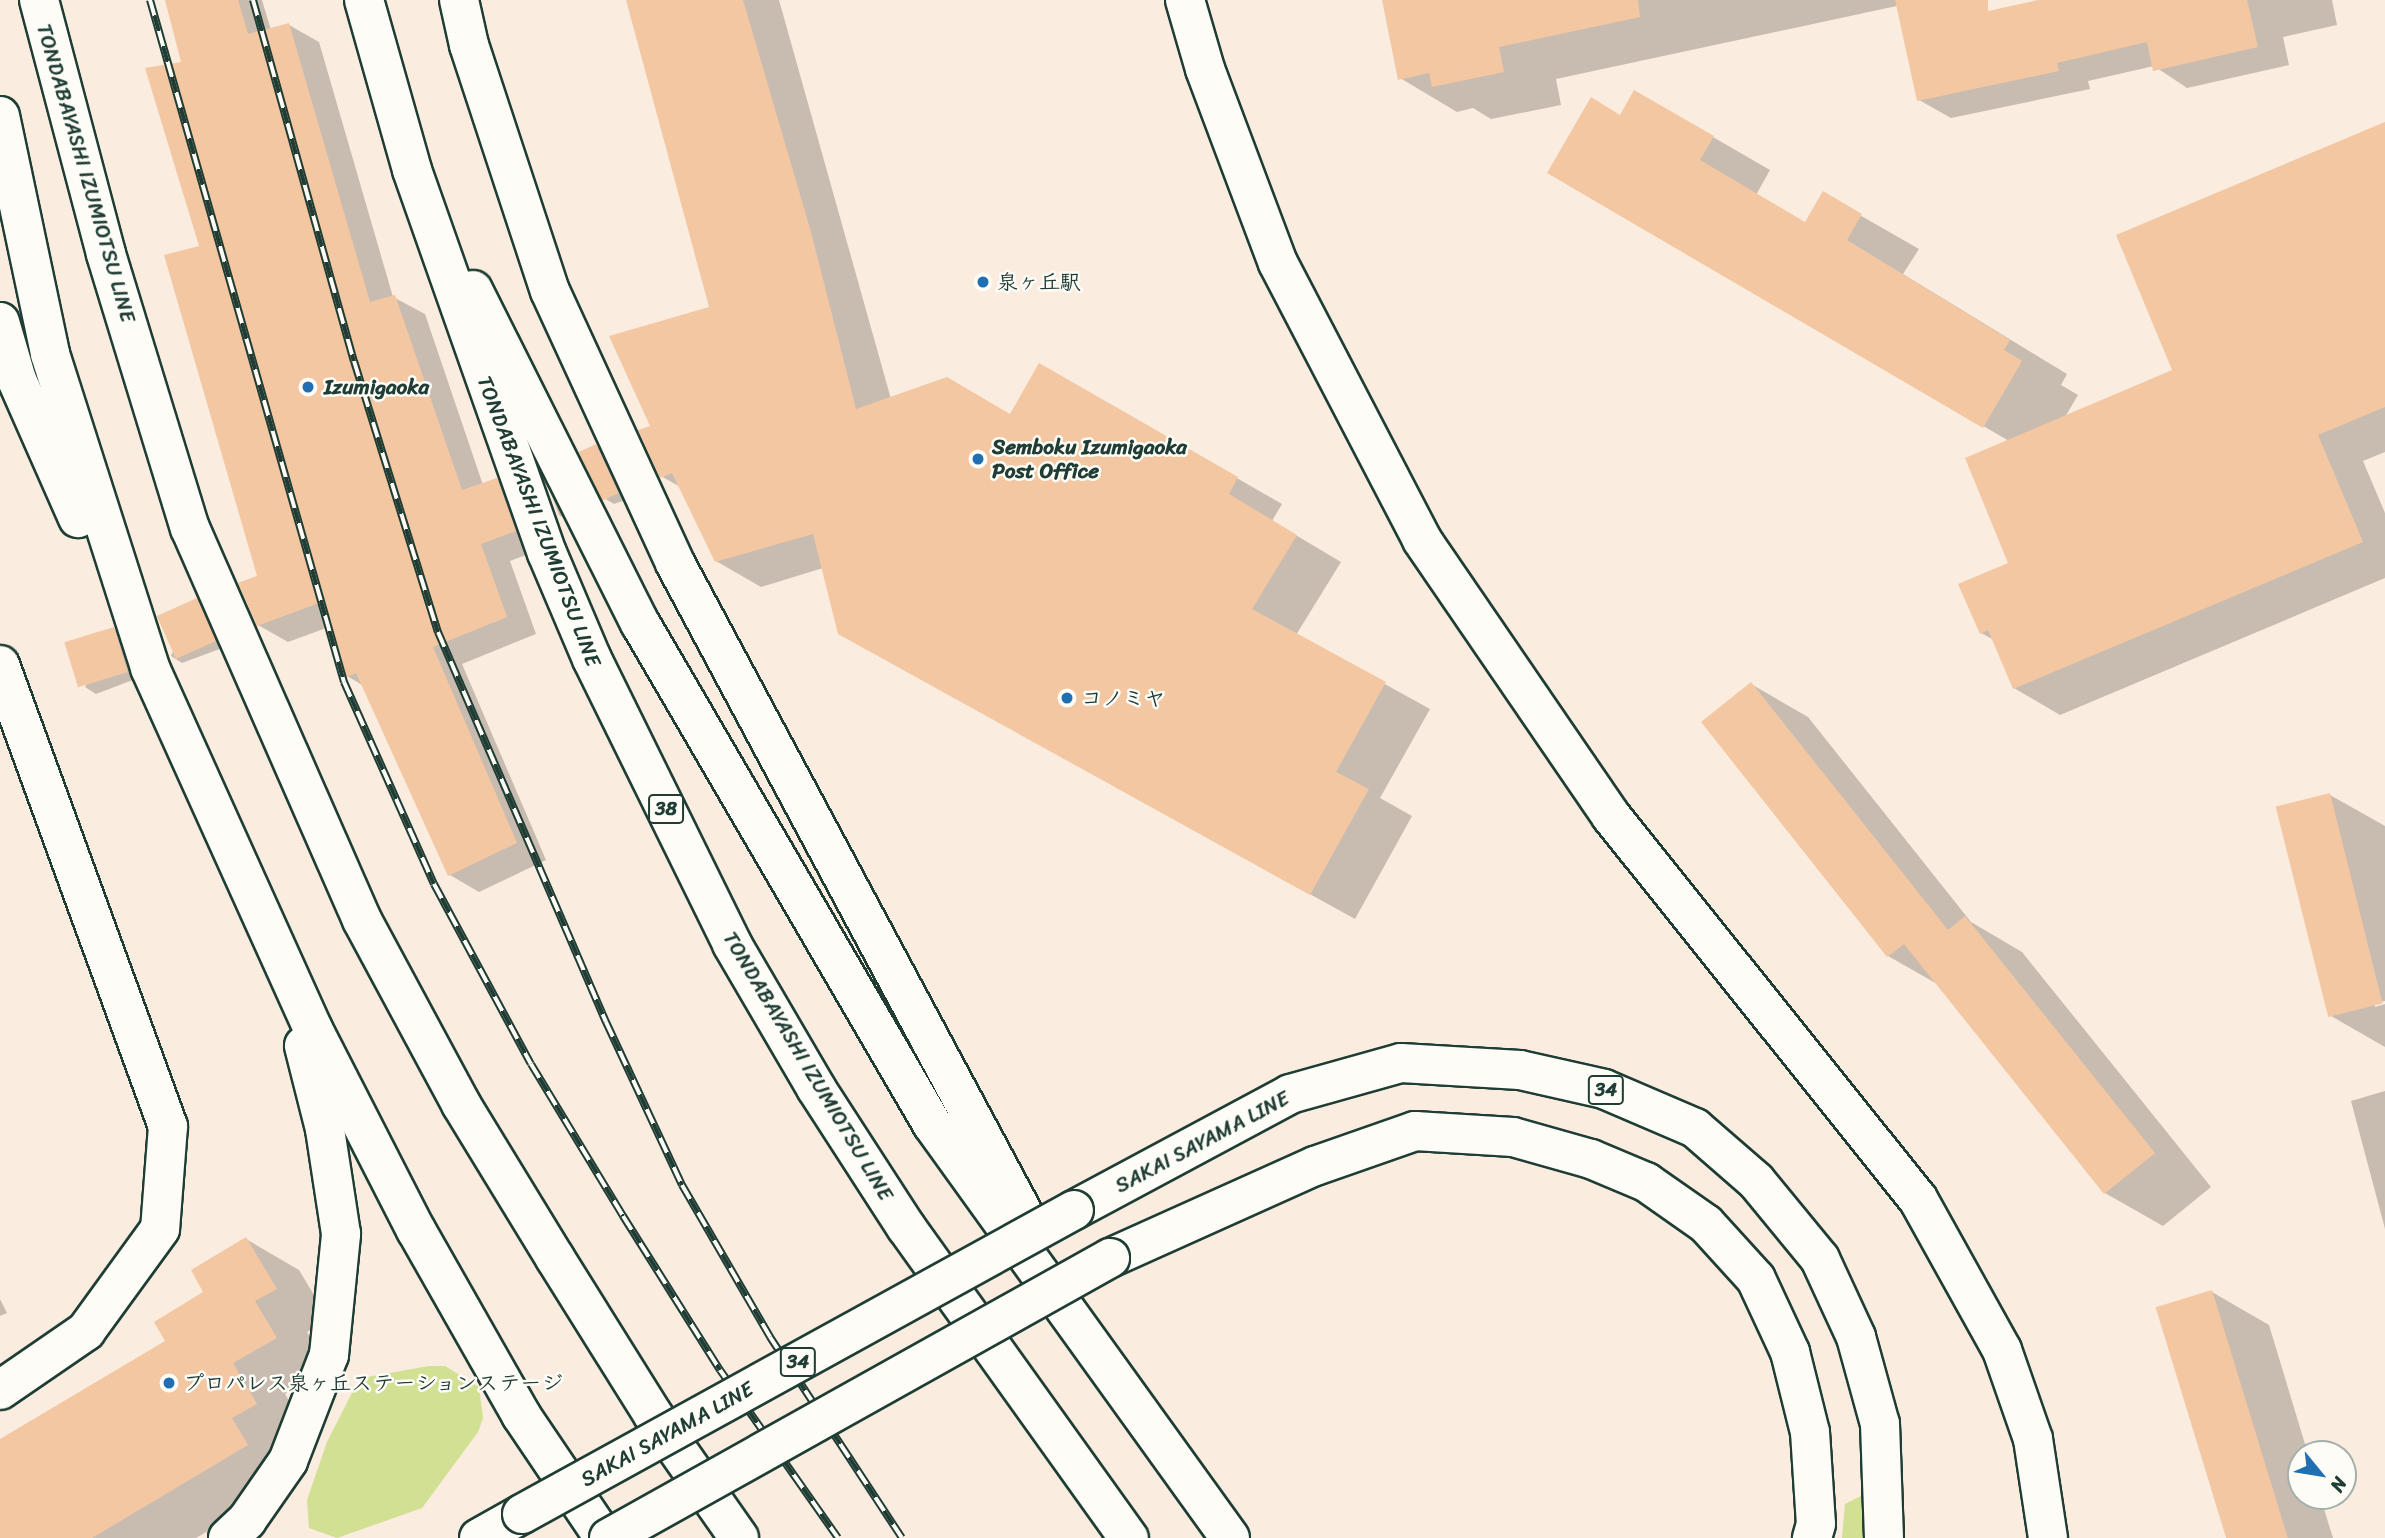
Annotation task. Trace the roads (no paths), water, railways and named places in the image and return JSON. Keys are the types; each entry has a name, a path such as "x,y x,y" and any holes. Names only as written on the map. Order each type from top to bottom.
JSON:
{"main road":[{"name":"TONDABAYASHI IZUMIOTSU LINE","path":"39,0 106,254 190,528 362,920 468,1116 653,1415 739,1538"},
{"name":"TONDABAYASHI IZUMIOTSU LINE","path":"364,0 412,170 547,553 592,660 732,944 816,1088 906,1227 1129,1538"},
{"path":"459,0 469,45 550,291 675,563 1111,1375"},
{"path":"1185,0 1210,82 1278,263 1422,540 1611,817 1918,1199 2002,1350 2033,1439 2048,1538"},
{"path":"0,116 50,354 150,668"},
{"name":"38","path":"412,170 640,623 780,867 851,978 932,1124 1230,1538"},
{"path":"0,322 18,380 313,1029 416,1230 521,1415 604,1538"},
{"path":"0,665 168,1126 160,1229 86,1331 0,1390"},
{"path":"228,1538 247,1520 288,1461 329,1356 341,1234 325,1129 307,1057 253,899"},
{"name":"SAKAI SAYAMA LINE","path":"479,1538 1290,1094 1401,1063 1520,1070 1604,1089 1695,1128 1756,1181 1820,1259 1856,1337 1880,1424 1884,1538"},
{"path":"609,1538 1110,1258 1315,1166 1415,1130 1513,1137 1591,1159 1646,1182 1706,1224 1756,1279 1790,1352 1810,1432 1816,1524 1812,1538"}],"railway":[{"path":"150,0 344,682 434,884 531,1064 623,1216 720,1370 838,1538"},
{"path":"253,0 354,361 438,632 606,1022 682,1185 770,1337 902,1538"}],"place":[{"name":"泉ヶ丘駅","path":"983,282"},
{"name":"Izumigaoka","path":"308,387"},
{"name":"Semboku Izumigaoka Post Office","path":"978,459"},
{"name":"コノミヤ","path":"1067,698"},
{"name":"プロパレス泉ヶ丘ステーションステージ","path":"169,1383"}]}
